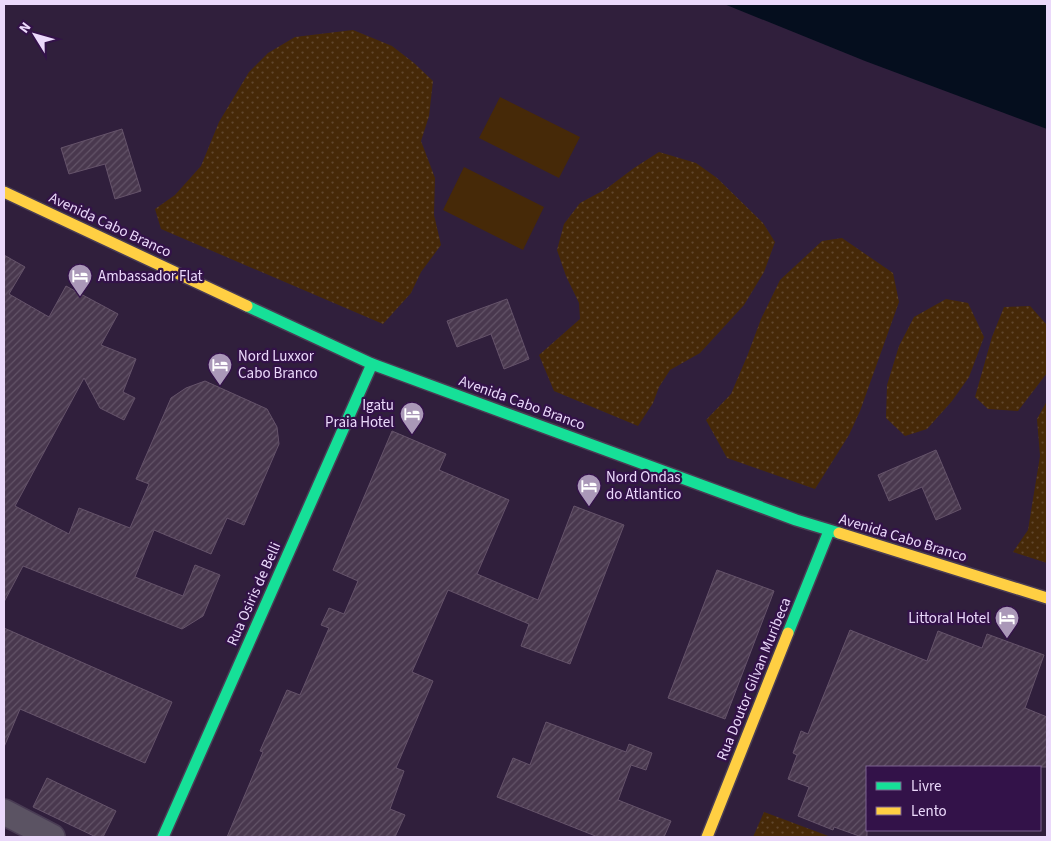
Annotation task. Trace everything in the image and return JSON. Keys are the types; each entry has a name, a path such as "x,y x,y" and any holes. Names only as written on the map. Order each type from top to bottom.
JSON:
{"main road":[{"name":"Avenida Cabo Branco","path":"4,192 372,364 829,531 1047,598"},
{"name":"Rua Osiris de Belli","path":"163,837 372,364"},
{"name":"Rua Doutor Gilvan Muribeca","path":"707,837 829,531"}],"street":[{"path":"4,812 52,837"}],"shaded area":[{"path":"353,30 392,46 433,81 429,116 421,141 435,178 434,215 441,245 421,272 411,293 383,324 161,229 155,209 175,195 201,166 219,122 249,72 268,53 295,37"},
{"path":"500,97 580,137 559,178 479,138"},
{"path":"659,152 696,163 717,178 763,223 775,242 764,272 744,305 700,353 670,370 659,387 653,403 638,426 554,391 539,355 580,319 579,303 566,276 557,250 564,224 580,203 606,189"},
{"path":"464,167 544,207 523,250 443,210"},
{"path":"842,238 893,273 899,302 860,411 849,435 815,489 727,458 706,420 731,394 761,319 780,280 822,241"},
{"path":"946,299 968,303 984,337 969,377 952,401 927,429 905,436 886,418 887,385 899,346 914,317"},
{"path":"1030,306 1047,325 1047,373 1018,411 988,409 975,397 992,337 1004,307"},
{"path":"1047,401 1047,563 1013,552 1028,530 1040,456 1037,419"},
{"path":"764,812 831,837 753,837"}],"water":[{"path":"724,4 1047,4 1047,129 865,61"}],"building":[{"path":"122,129 141,191 115,199 105,164 69,174 61,148"},
{"path":"4,255 25,267 9,294 49,317 66,286 118,314 101,345 136,359 123,392 135,398 124,420 100,408 84,378 15,506 69,534 79,508 130,528 149,484 136,479 171,398 186,388 205,381 267,409 277,427 279,444 244,525 227,518 211,554 154,530 135,577 183,596 195,565 220,575 203,616 182,629 23,566 4,602"},
{"path":"507,299 529,359 504,369 491,334 457,347 447,321"},
{"path":"392,431 446,454 439,470 509,500 477,574 538,600 574,506 624,525 570,664 521,646 529,624 448,590 412,672 433,681 396,768 404,771 390,809 405,815 395,837 227,837 263,752 260,751 287,690 300,695 329,628 321,625 329,608 344,614 358,581 333,570"},
{"path":"936,450 961,509 936,520 922,487 889,501 878,475"},
{"path":"717,570 774,591 725,719 668,698"},
{"path":"4,628 172,702 145,763 20,709 4,747"},
{"path":"850,630 927,661 938,631 982,648 987,634 1044,655 1025,708 1047,717 1047,767 866,766 867,837 834,827 833,830 798,816 809,787 788,779 797,755 793,753 801,731 808,734"},
{"path":"546,722 626,752 629,744 652,753 646,770 631,765 618,800 671,821 664,837 598,837 497,797 513,758 530,765"},
{"path":"47,778 116,811 103,837 96,837 33,807"}],"traffic: fast":[{"path":"247,306 372,364 796,520 839,533"},
{"path":"163,837 372,364"},
{"path":"788,633 829,531"}],"traffic: slow":[{"path":"4,192 247,306"},
{"path":"839,533 1047,598"},
{"path":"707,837 788,633"}],"place":[{"name":"Ambassador Flat","path":"80,297"},
{"name":"Nord Luxxor Cabo Branco","path":"220,386"},
{"name":"Igatu Praia Hotel","path":"412,435"},
{"name":"Nord Ondas do Atlantico","path":"589,507"},
{"name":"Littoral Hotel","path":"1007,639"}]}
